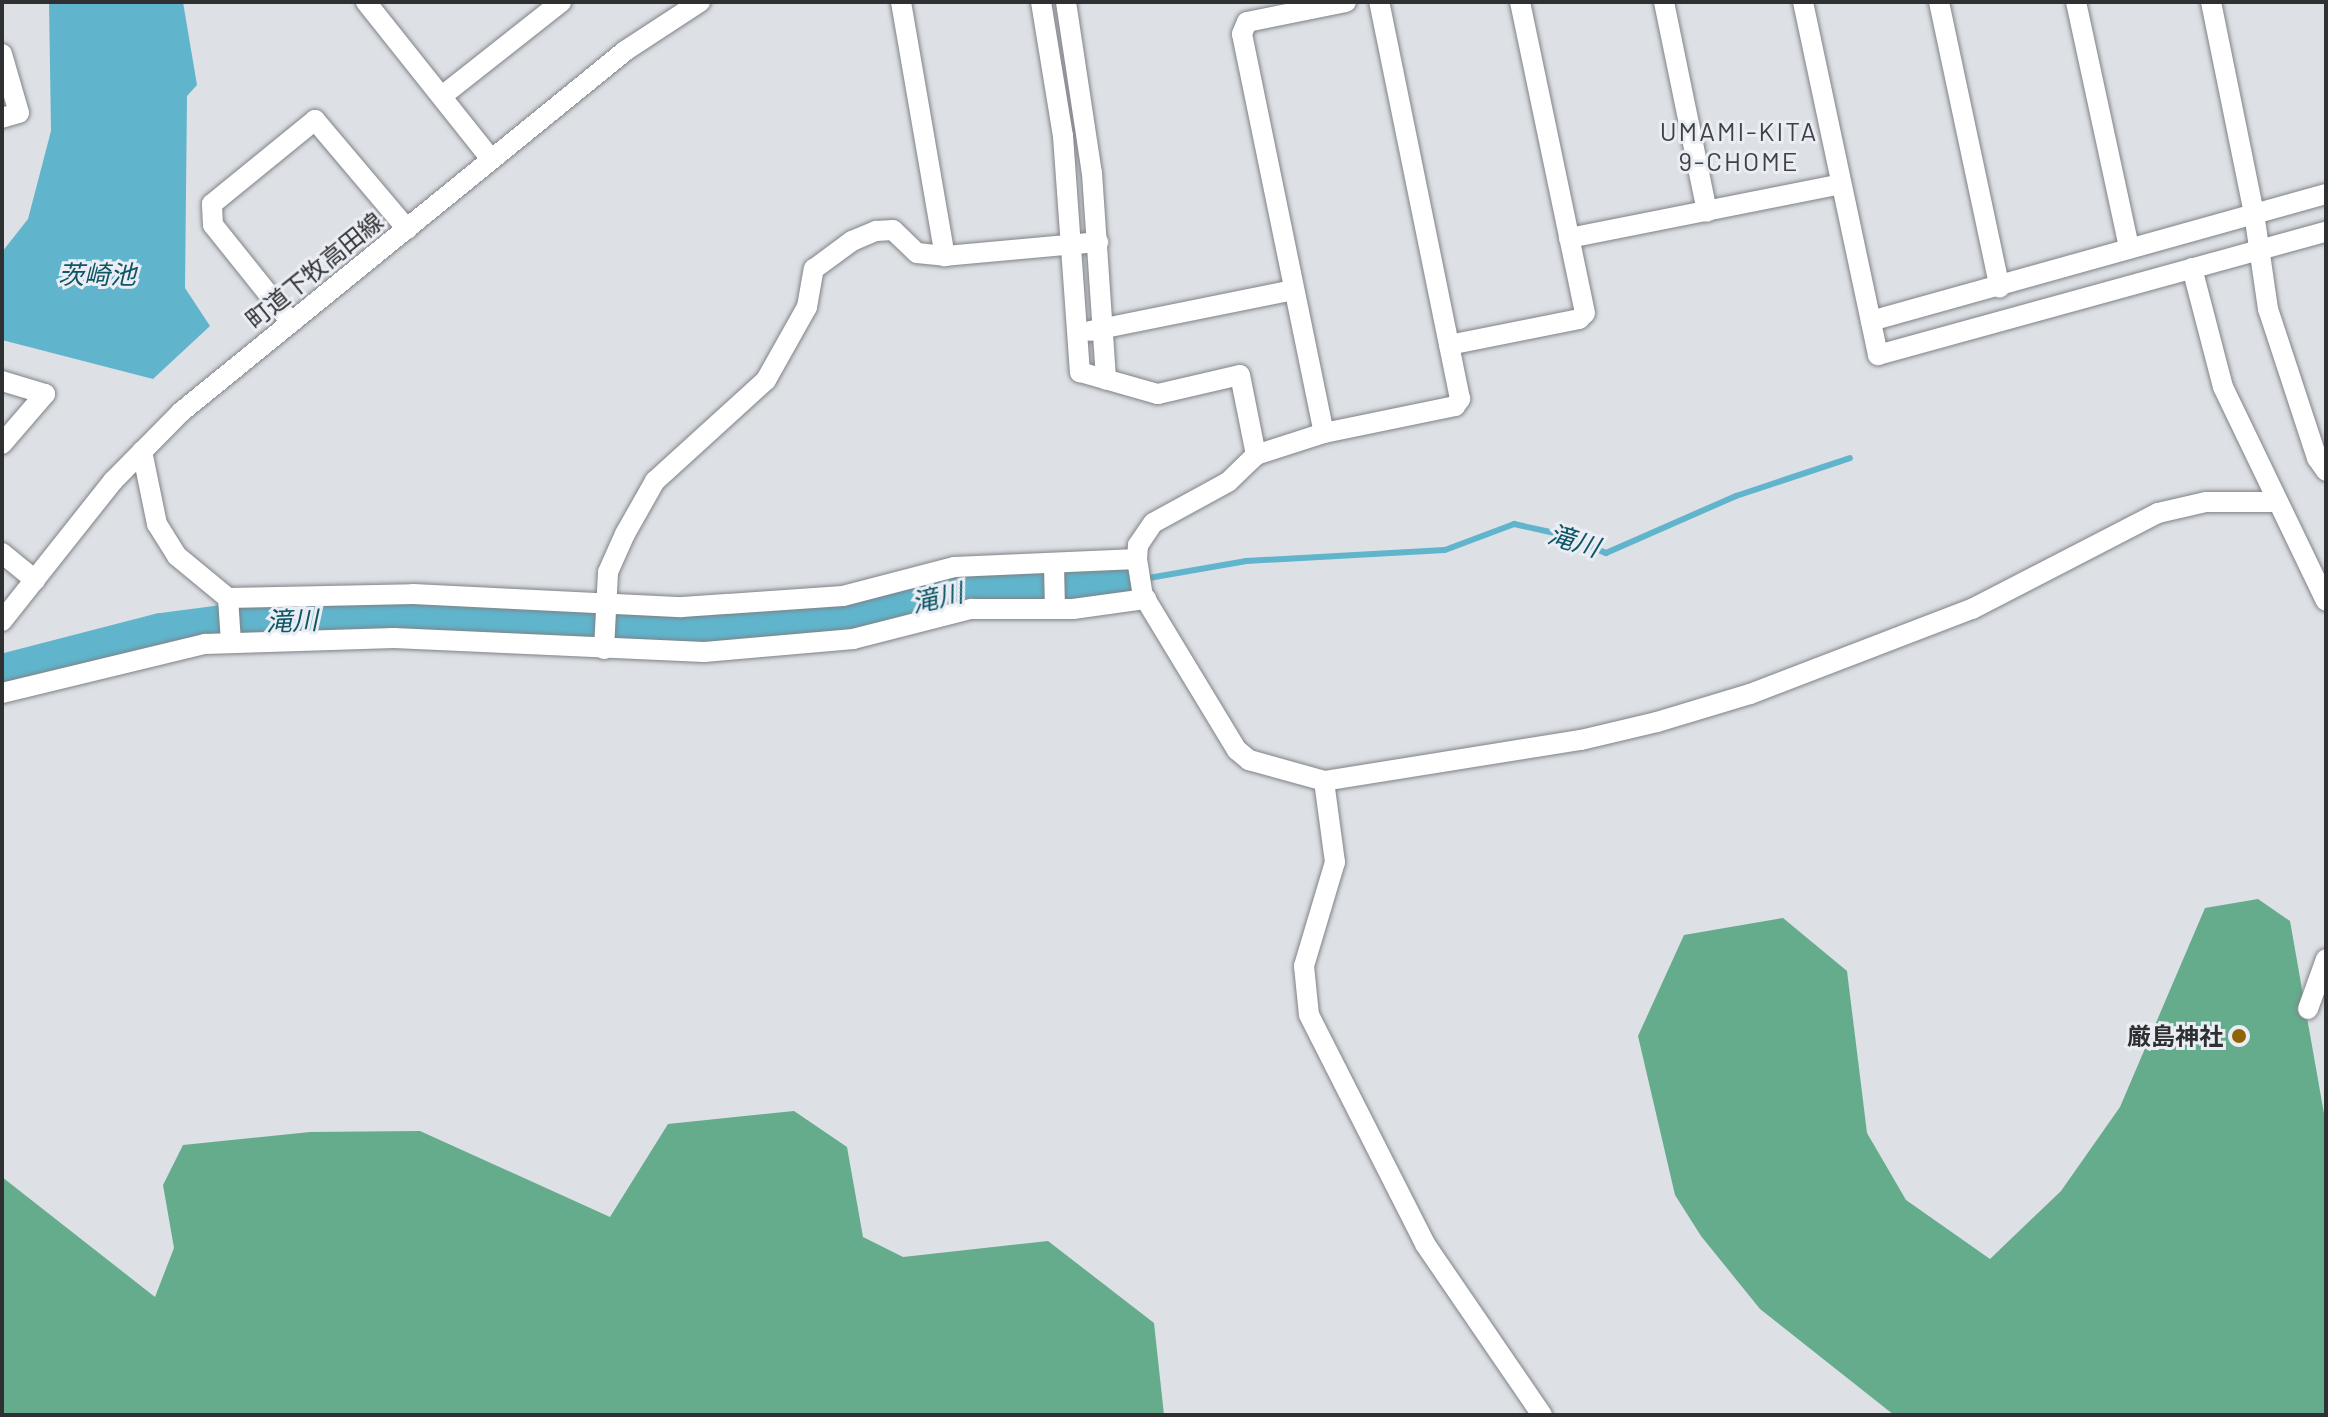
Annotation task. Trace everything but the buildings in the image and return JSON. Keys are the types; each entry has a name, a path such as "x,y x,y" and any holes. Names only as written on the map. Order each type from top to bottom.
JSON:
{"street":[{"path":"442,96 561,2"},
{"name":"町道下牧高田線","path":"2,621 142,451 290,321 625,51 700,2"},
{"path":"901,2 945,256"},
{"path":"1041,2 1063,136 1080,372 1158,394 1240,375 1256,455"},
{"path":"1066,2 1087,124 1106,380"},
{"path":"1324,433 1242,34 1247,22 1346,2"},
{"path":"1379,2 1460,399 1455,406 1324,433 1256,455 1228,482 1153,523 1138,545 1137,559 1143,593 1237,750 1249,760 1324,781 1581,740 1657,722 1750,694 1972,609 2158,513 2206,502 2278,502"},
{"path":"1449,345 1579,319 1585,313 1520,2"},
{"path":"1664,2 1707,212"},
{"path":"1803,2 1878,355 2326,232"},
{"path":"1939,2 2000,288"},
{"path":"2076,2 2129,248"},
{"path":"2211,2 2254,213 2268,309 2317,458 2326,471"},
{"path":"373,5 491,159"},
{"path":"2,54 19,113 2,118"},
{"path":"290,321 213,225 212,204 315,120 407,229"},
{"path":"1569,238 1841,184"},
{"path":"1871,321 2000,288 2129,248 2326,194"},
{"path":"604,649 605,603 619,546 655,481 766,380 807,307 814,269 852,241 876,231 893,230 917,253 945,256 1098,242"},
{"path":"2192,268 2223,387 2278,502 2321,575 2326,601"},
{"path":"1078,333 1293,290"},
{"path":"2,381 45,394 2,444"},
{"path":"142,451 154,514 166,543 228,598 413,594 682,607 843,596 954,567 1137,559"},
{"path":"2,553 35,580"},
{"path":"1054,565 1055,608"},
{"path":"2,693 154,653 231,642 436,639 704,652 853,639 971,609 1055,608 1143,593"},
{"path":"228,598 231,642"},
{"path":"1324,781 1335,862 1304,966 1309,1015 1425,1244 1542,1415"},
{"path":"2308,1009 2326,959"}],"green space":[{"path":"2258,899 2290,921 2326,1125 2326,1415 1894,1415 1760,1309 1701,1236 1675,1195 1638,1036 1684,935 1783,918 1847,971 1867,1133 1906,1200 1990,1259 2061,1191 2120,1107 2205,908"},
{"path":"794,1111 847,1147 863,1237 903,1257 1048,1241 1154,1323 1164,1415 2,1415 2,1177 155,1297 174,1248 163,1185 183,1145 310,1132 420,1131 610,1217 668,1124"}],"water":[{"name":"茨崎池","path":"49,2 183,2 197,85 187,96 185,288 210,326 153,379 2,340 2,252 28,219 51,131"}],"waterway":[{"name":"滝川","path":"1143,579 1246,561 1445,550 1514,524 1564,535 1606,553 1736,496 1850,458"},
{"name":"滝川","path":"2,671 161,630 252,618 437,617 711,628 868,614 965,588 1131,581"}],"place":[{"name":"厳島神社","path":"2239,1036"}],"district":[{"name":"UMAMI-KITA 9-CHOME","path":"1739,146"}]}
